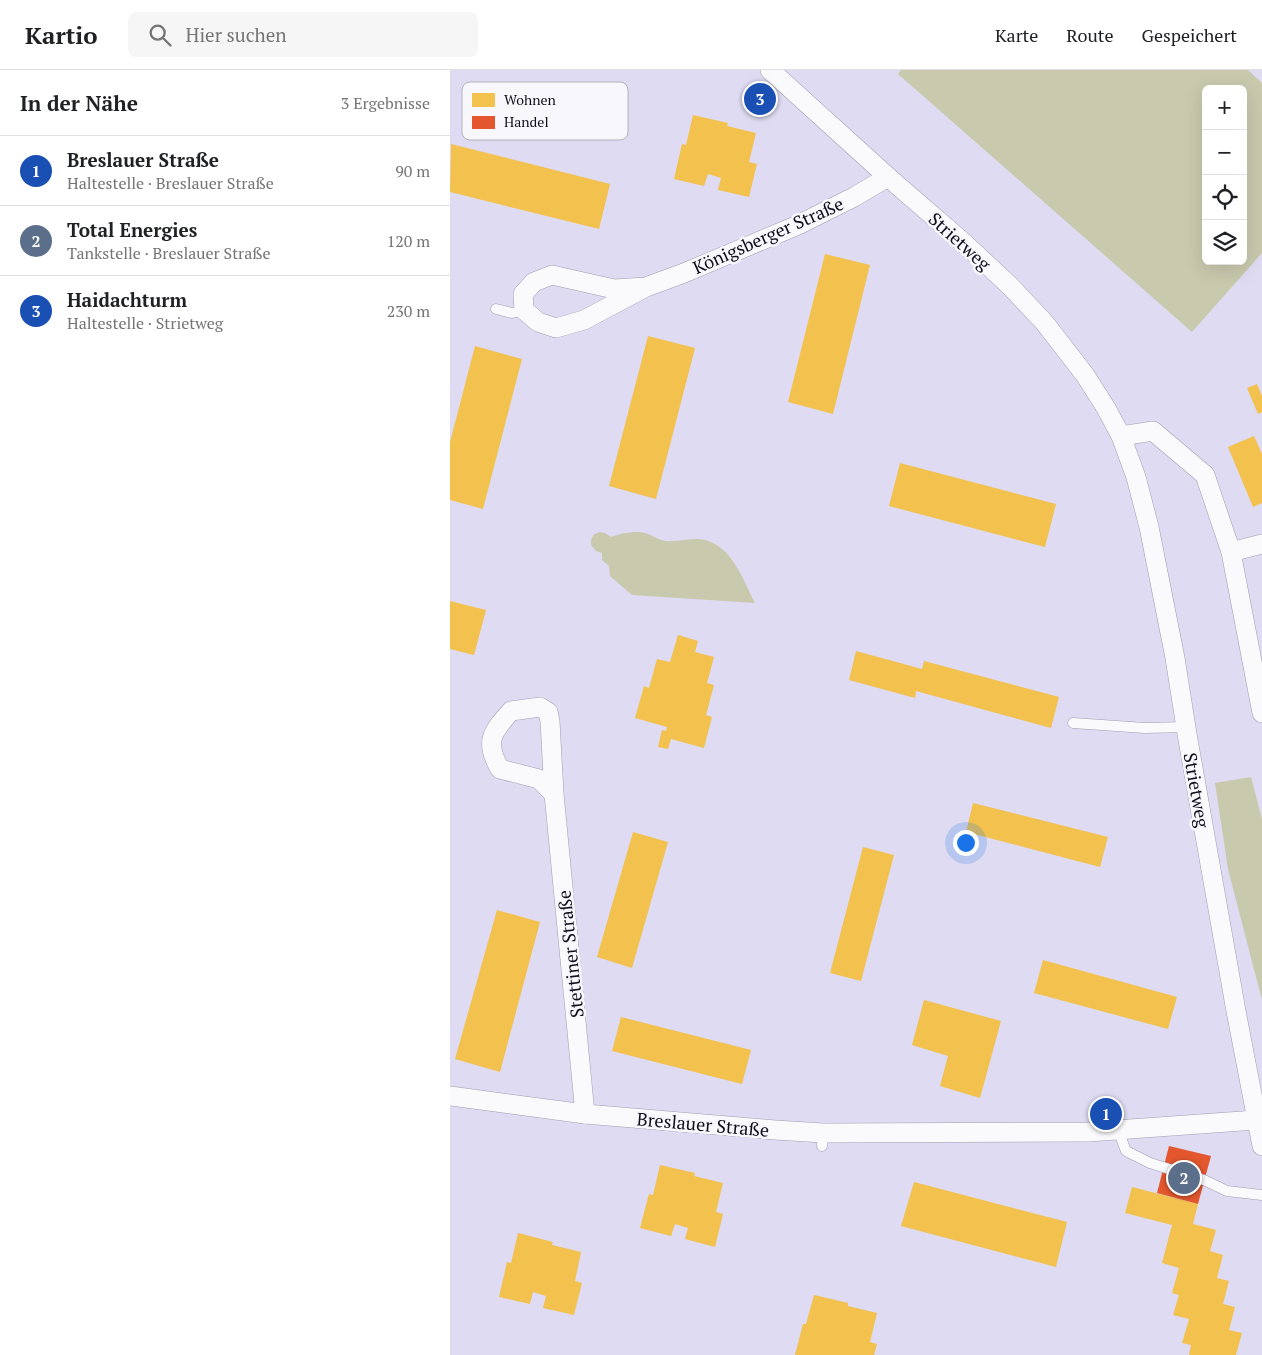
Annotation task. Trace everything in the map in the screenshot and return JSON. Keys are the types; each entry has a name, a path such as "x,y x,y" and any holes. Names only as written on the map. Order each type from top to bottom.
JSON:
{"street":[{"name":"Strietweg","path":"770,70 1009,285 1044,322 1085,375 1121,436 1136,477 1149,527 1175,658 1262,1146"},
{"name":"Königsberger Straße","path":"646,287 614,289 552,275 534,282 523,294 524,310 538,322 556,328 584,320 646,287 798,225 854,197 888,177"},
{"path":"1121,436 1153,431 1205,475 1231,552 1262,713"},
{"path":"1231,552 1262,544"},
{"name":"Stettiner Straße","path":"554,794 540,779 500,769 493,757 490,741 495,729 511,711 540,707 548,712 550,721 554,794 585,1114"},
{"name":"Breslauer Straße","path":"450,1096 585,1114 775,1130 823,1139 1088,1132 1256,1120"}],"lane":[{"path":"496,309 512,313 524,310"},
{"path":"1073,723 1145,728 1186,727"},
{"path":"1118,1130 1126,1151 1150,1163 1204,1180 1227,1191 1262,1195"}],"green space":[{"path":"901,70 1248,70 1262,83 1262,253 1192,332 898,74"},
{"path":"599,532 611,537 639,532 666,541 697,539 708,541 718,546 734,562 755,603 632,595 610,576 609,566 602,560 602,553 596,551 591,545 592,537"},
{"path":"1251,777 1262,819 1262,1000 1228,869 1215,783"}],"building: Wohnen":[{"path":"693,115 728,123 727,126 756,133 749,162 757,164 749,197 718,190 721,178 708,174 704,186 674,179 682,144 686,145"},
{"path":"451,144 610,184 599,229 450,192"},
{"path":"825,254 870,265 833,414 788,402"},
{"path":"648,336 695,348 656,499 609,486"},
{"path":"475,346 522,359 483,509 450,500 450,442"},
{"path":"1257,384 1262,396 1262,412 1258,414 1247,388"},
{"path":"1254,436 1262,454 1262,503 1253,507 1228,447"},
{"path":"900,463 1056,504 1045,547 889,506"},
{"path":"450,601 486,610 474,655 450,649"},
{"path":"678,635 698,641 695,652 714,657 707,683 714,685 706,715 712,717 704,748 671,739 668,749 658,747 662,730 666,731 667,727 635,718 644,686 649,688 657,659 670,662"},
{"path":"856,651 922,669 924,661 1059,697 1051,728 916,691 915,698 849,680"},
{"path":"973,803 1108,837 1100,867 966,832"},
{"path":"633,832 668,842 632,968 597,957"},
{"path":"863,847 894,855 861,981 830,973"},
{"path":"497,910 540,922 500,1072 455,1059"},
{"path":"1043,960 1177,997 1168,1029 1034,993"},
{"path":"924,1000 1001,1021 980,1098 940,1086 948,1056 912,1045"},
{"path":"621,1017 751,1050 742,1084 612,1051"},
{"path":"660,1165 695,1173 694,1176 723,1183 716,1212 723,1214 715,1247 685,1239 688,1228 675,1224 671,1236 640,1228 649,1194 653,1195"},
{"path":"914,1182 1067,1222 1056,1267 901,1226"},
{"path":"1132,1187 1198,1204 1193,1224 1216,1230 1210,1251 1223,1255 1217,1278 1229,1281 1223,1304 1235,1307 1229,1330 1242,1333 1236,1355 1189,1355 1191,1345 1182,1343 1189,1319 1173,1315 1179,1295 1172,1293 1179,1268 1162,1263 1172,1225 1125,1213"},
{"path":"518,1233 553,1242 552,1245 581,1252 575,1281 582,1283 574,1315 543,1308 546,1296 533,1292 530,1304 499,1297 507,1262 511,1263"},
{"path":"814,1295 848,1303 848,1306 877,1313 870,1342 877,1344 874,1355 795,1355 803,1324 806,1324"}],"building: Handel":[{"path":"1169,1146 1211,1156 1198,1204 1157,1193"}],"place":[{"name":"Haidachturm","path":"760,99"},
{"name":"Breslauer Straße","path":"1106,1114"},
{"name":"Total Energies","path":"1184,1178"}]}
